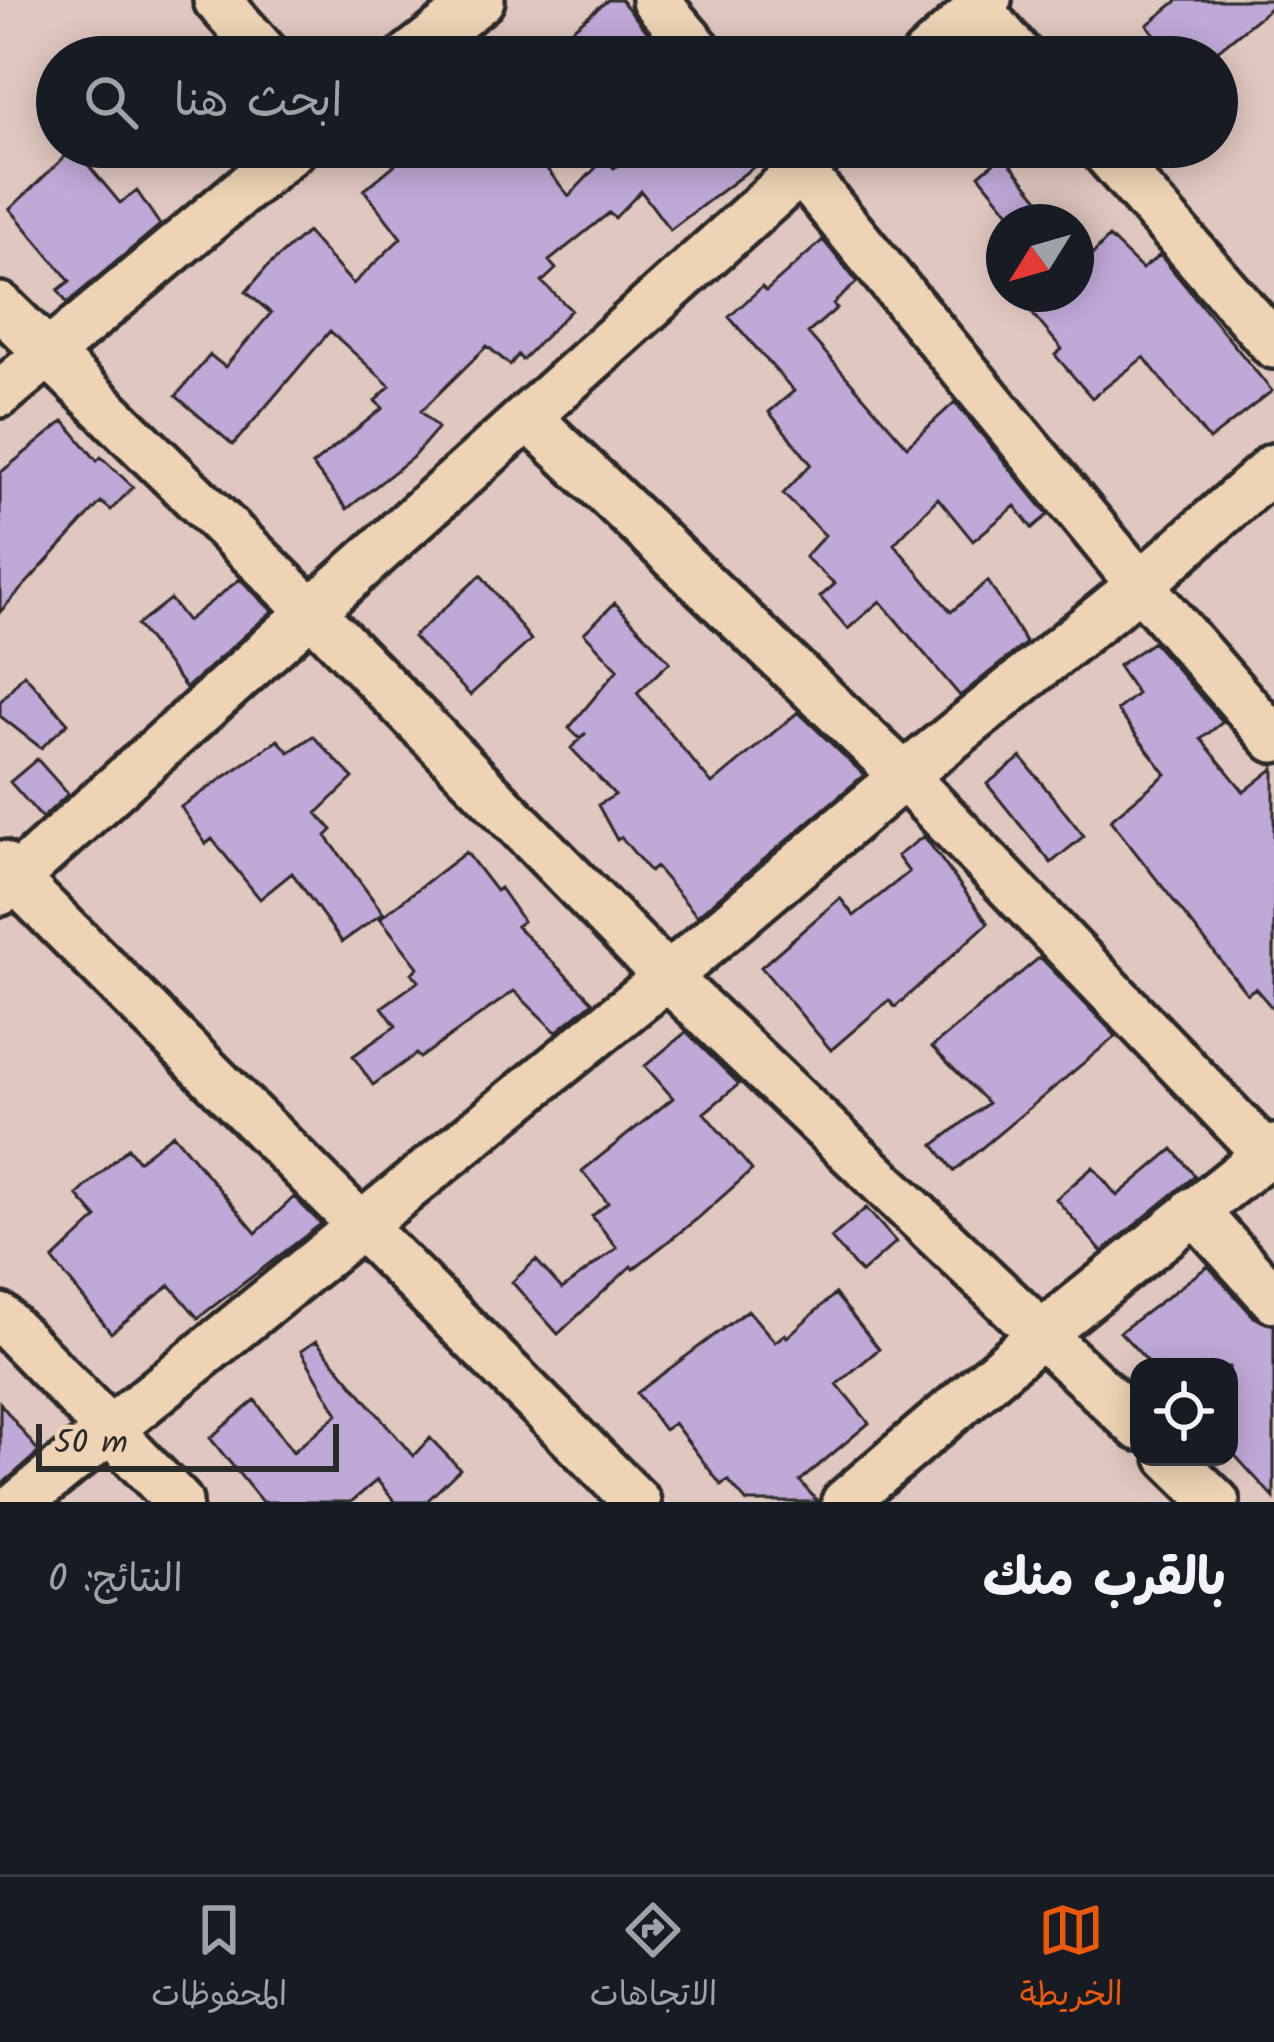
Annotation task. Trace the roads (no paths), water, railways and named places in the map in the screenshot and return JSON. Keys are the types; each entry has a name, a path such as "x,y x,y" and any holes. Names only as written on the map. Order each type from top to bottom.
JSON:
{"street":[{"path":"217,0 249,36"},
{"path":"435,36 481,0"},
{"path":"655,0 686,36"},
{"path":"948,36 983,4 1006,36"},
{"path":"0,394 270,168"},
{"path":"637,1502 361,1222 5,878 528,417 789,168"},
{"path":"813,168 1140,585 1274,739"},
{"path":"1120,168 1270,329"},
{"path":"0,306 311,611 667,977 1130,1418"},
{"path":"528,417 904,776 1270,1151 1043,1333 845,1502"},
{"path":"20,1502 667,977 1140,585 1274,467"},
{"path":"1194,1210 1274,1299"},
{"path":"0,1317 178,1502"},
{"path":"1179,1466 1216,1502"}]}
